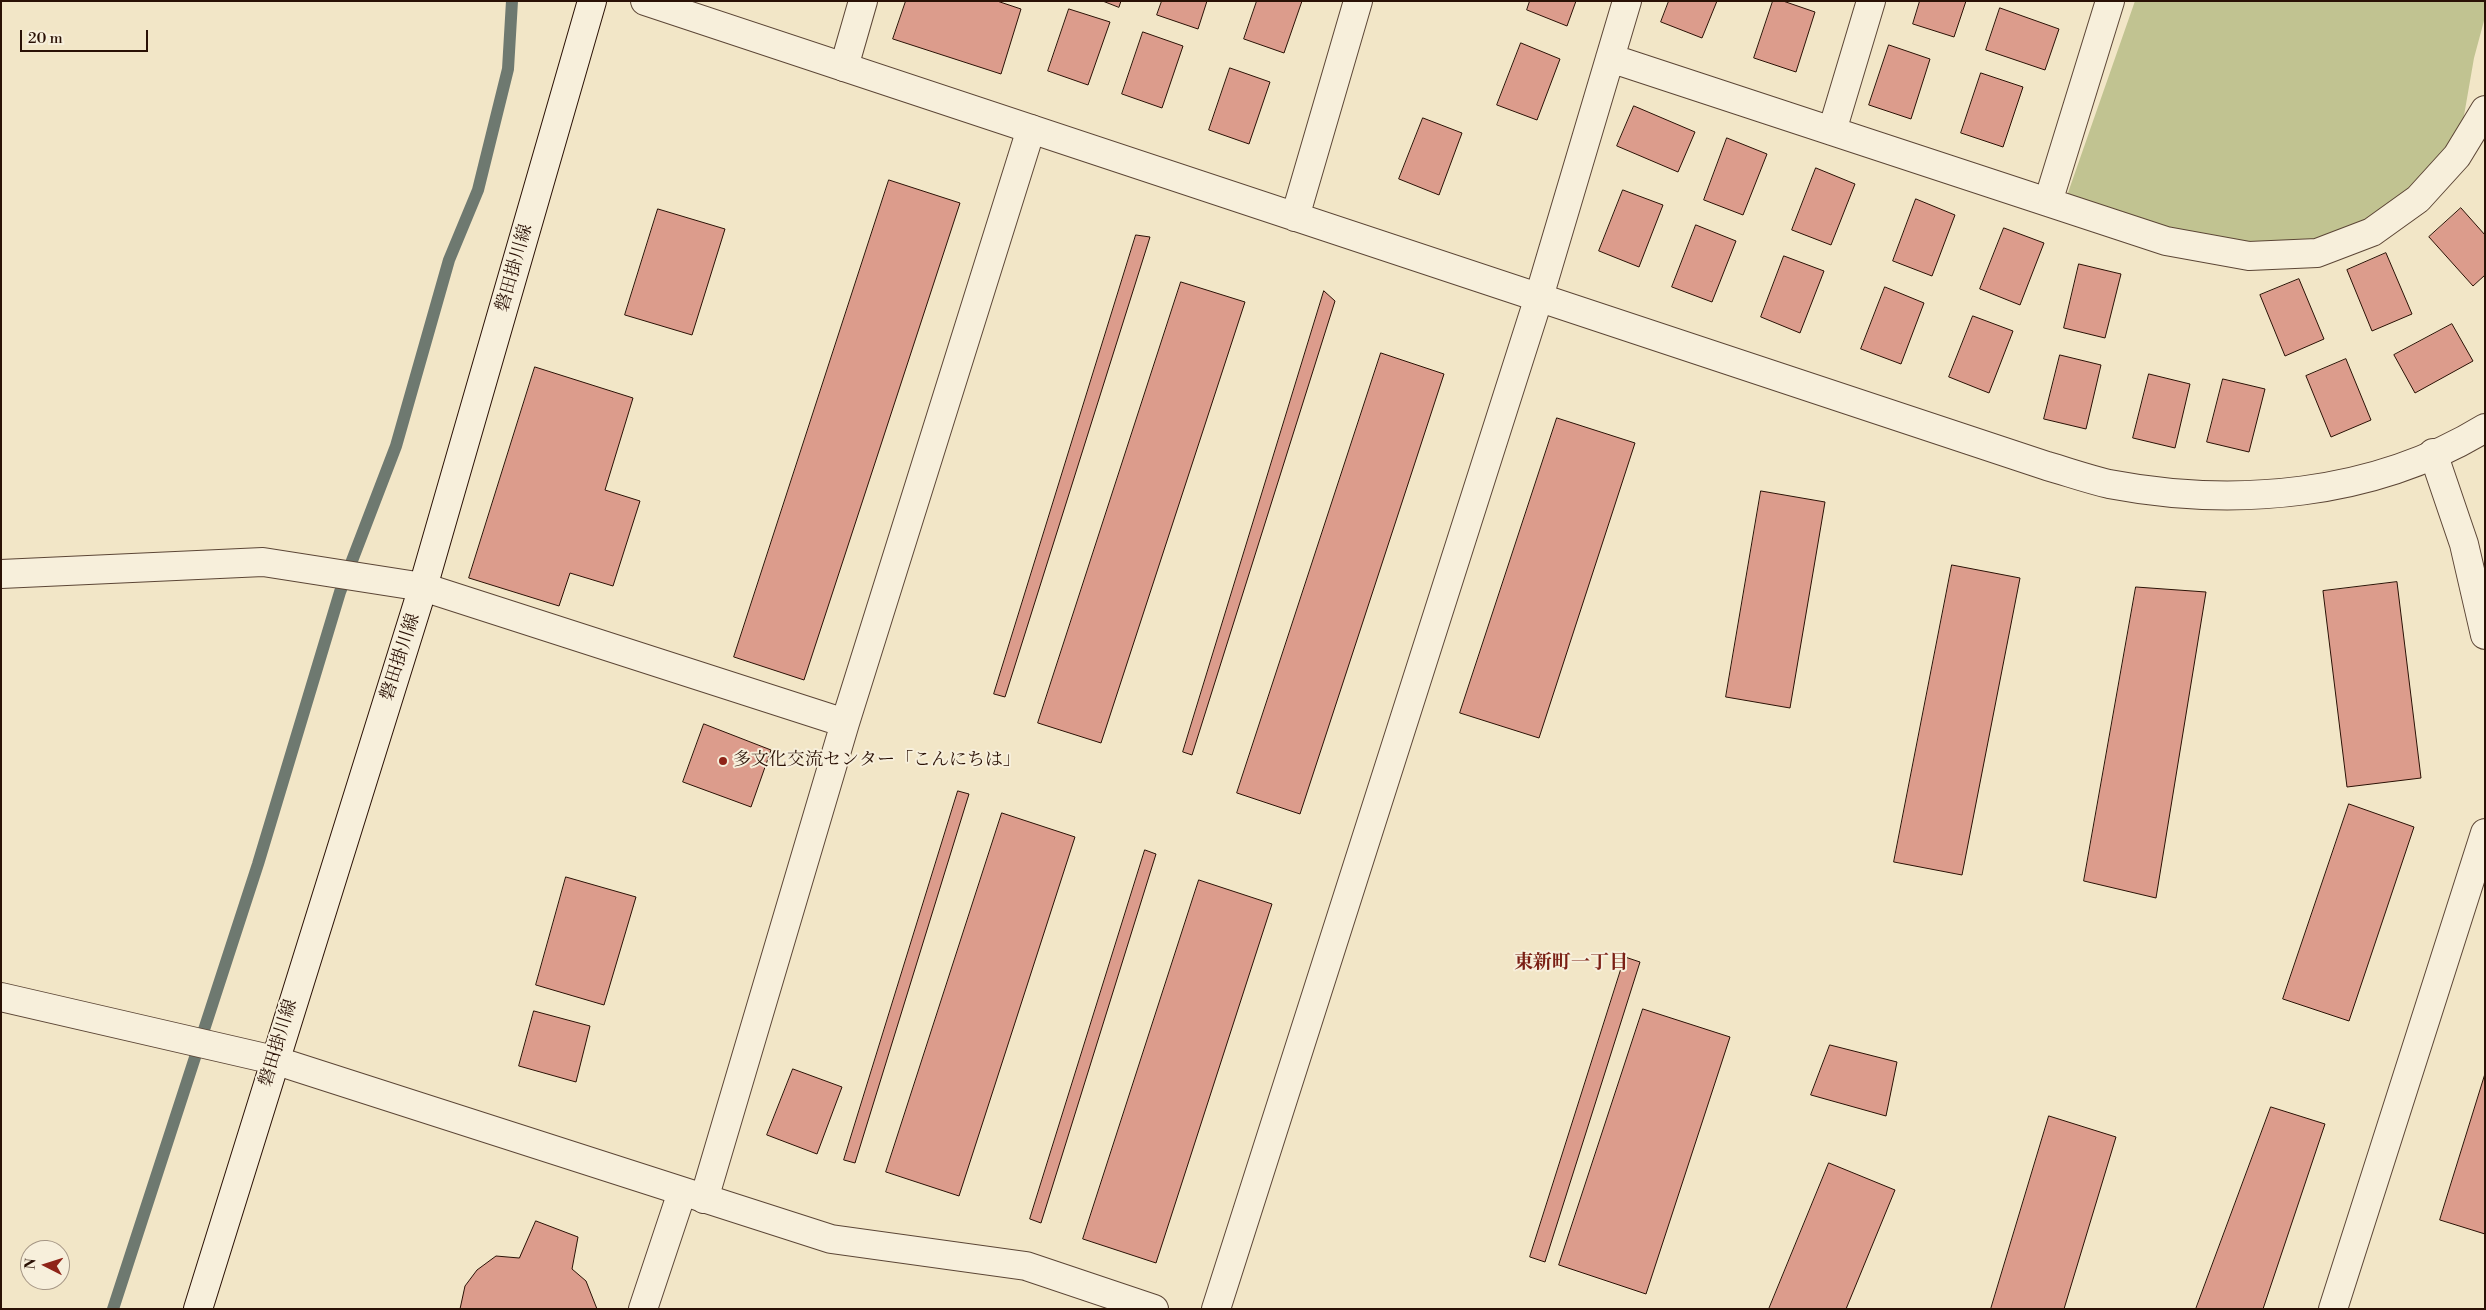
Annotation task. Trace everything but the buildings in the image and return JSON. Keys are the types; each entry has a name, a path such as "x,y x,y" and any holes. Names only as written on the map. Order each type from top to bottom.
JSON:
{"street":[{"name":"磐田掛川線","path":"198,1309 274,1060 423,587 592,1"},
{"path":"645,1 2047,466 2108,483 2177,494 2255,496 2328,487 2399,470 2485,428"},
{"path":"844,67 863,1"},
{"path":"1295,216 1358,1"},
{"path":"1216,1309 1539,297 1627,1"},
{"path":"1832,131 1870,1"},
{"path":"2048,202 2110,1"},
{"path":"1610,58 2175,243 2249,256 2317,253 2372,232 2418,199 2456,156 2485,110"},
{"path":"642,1309 693,1196 845,723 1031,129"},
{"path":"2433,453 2464,544 2485,635"},
{"path":"1,574 263,562 423,587 845,723"},
{"path":"2333,1309 2485,833"},
{"path":"1,997 274,1060 831,1239 1026,1266 1154,1309"}],"green space":[{"path":"2135,1 2485,1 2485,17 2474,58 2457,156 2345,242 2258,256 2063,207"}],"waterway":[{"path":"113,1309 258,864 340,592 396,446 449,260 478,190 508,69 512,1"}],"place":[{"name":"多文化交流センター「こんにちは」","path":"723,761"}],"district":[{"name":"東新町一丁目","path":"1571,963"}]}
